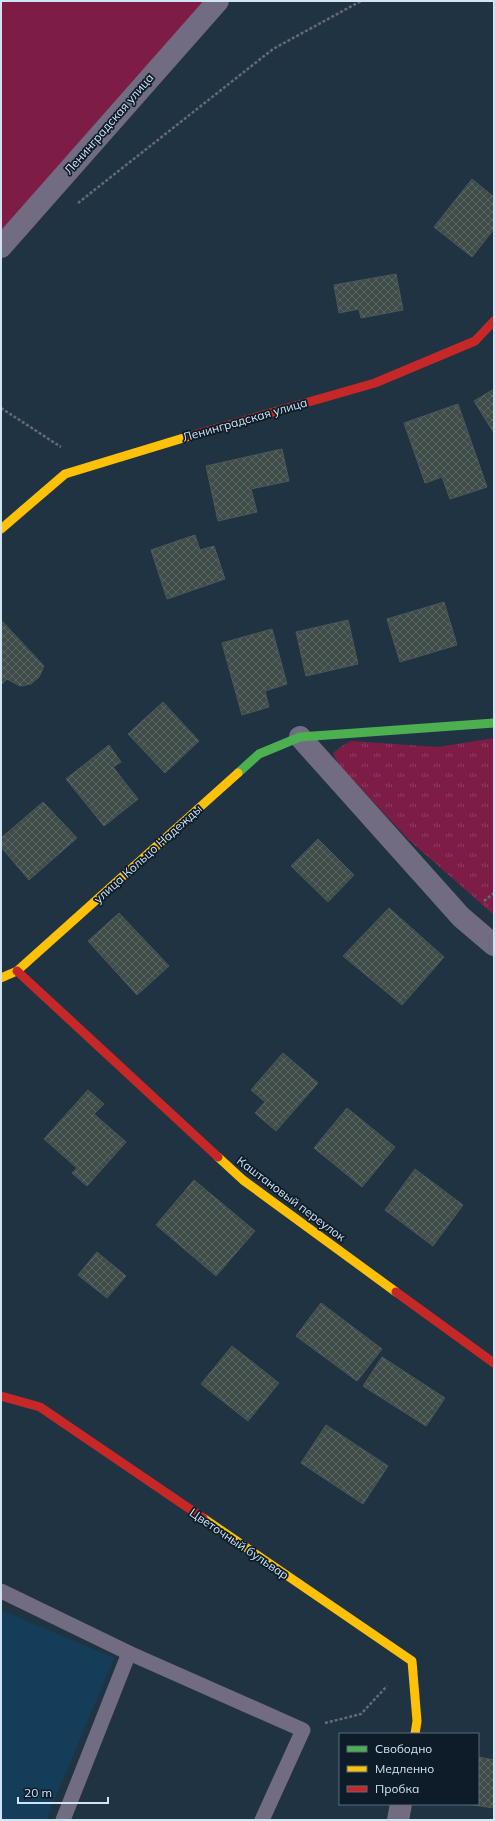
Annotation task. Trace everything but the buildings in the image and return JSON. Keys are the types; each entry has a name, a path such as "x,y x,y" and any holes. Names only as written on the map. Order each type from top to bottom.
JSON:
{"street":[{"name":"Ленинградская улица","path":"1,247 218,1"},
{"name":"Ленинградская улица","path":"1,529 65,474 375,383 475,341 494,321"},
{"name":"улица Кольцо Надежды","path":"1,978 17,971 259,754 300,738 494,722"},
{"path":"300,738 461,917 494,945"},
{"name":"Каштановый переулок","path":"17,971 243,1180 494,1363"},
{"name":"Цветочный бульвар","path":"1,1396 40,1408 412,1661"},
{"path":"412,1661 417,1721 415,1733"},
{"path":"398,1820 401,1805"}],"lane":[{"path":"1,1591 129,1653 303,1730 262,1820"},
{"path":"63,1820 129,1653"}],"path":[{"path":"75,205 273,49 361,1"},
{"path":"1,408 91,466"},
{"path":"303,1730 361,1714 412,1661"}],"shaded area":[{"path":"1,1610 114,1658 46,1820 1,1820"}],"green space":[{"path":"1,1 205,1 1,232"},
{"path":"494,738 494,915 409,840 338,764 333,753 351,741 438,747"}],"traffic: fast":[{"path":"238,773 259,754 300,737 494,723"}],"traffic: slow":[{"path":"1,529 65,474 190,436"},
{"path":"1,978 17,971 238,773"},
{"path":"218,1157 243,1180 396,1292"},
{"path":"203,1518 412,1661 417,1721 415,1733"}],"traffic: jam":[{"path":"190,436 375,383 475,341 494,321"},
{"path":"17,971 218,1157"},
{"path":"396,1292 494,1363"},
{"path":"1,1396 40,1407 203,1518"}]}
